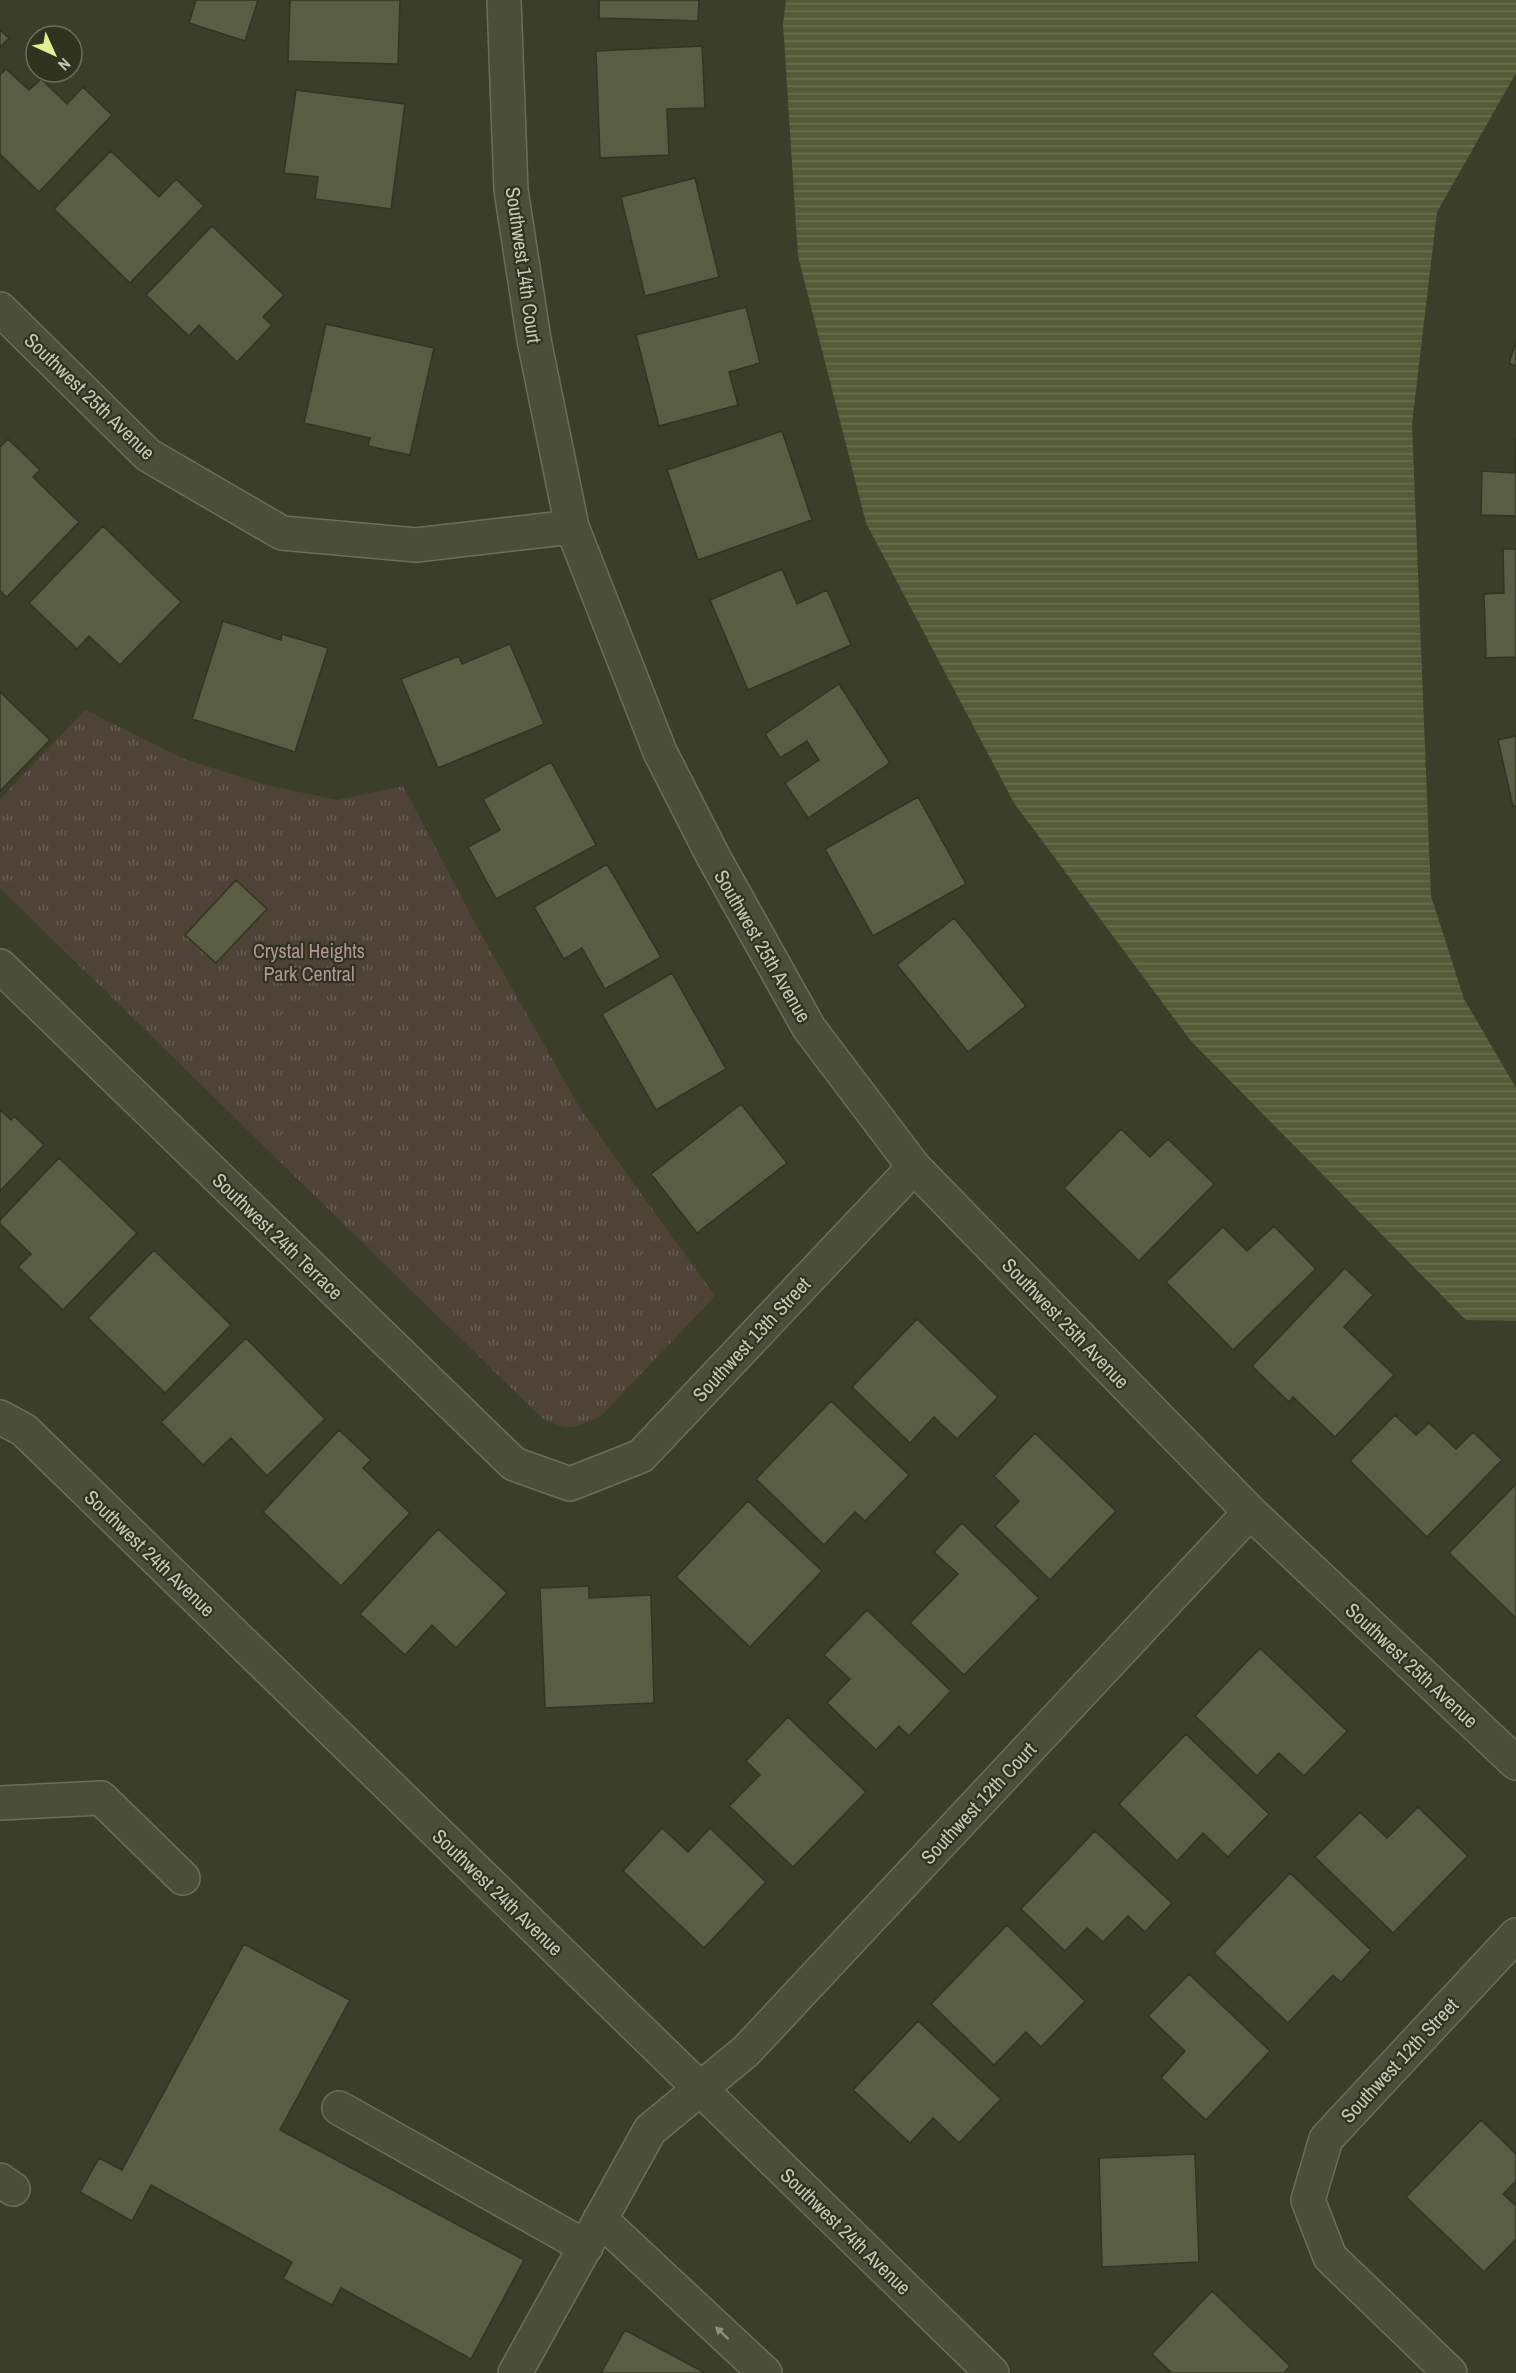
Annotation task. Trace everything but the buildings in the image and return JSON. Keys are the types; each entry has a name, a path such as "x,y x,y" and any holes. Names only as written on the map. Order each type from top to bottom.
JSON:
{"street":[{"name":"Southwest 14th Court","path":"504,0 511,190 534,340 572,527"},
{"name":"Southwest 25th Avenue","path":"0,309 148,455 282,533 416,545 572,527 660,752 714,858 809,1028 914,1167 1250,1512 1516,1763"},
{"name":"Southwest 24th Terrace","path":"0,966 514,1464 570,1484"},
{"name":"Southwest 13th Street","path":"570,1484 641,1456 914,1167"},
{"name":"Southwest 24th Avenue","path":"0,1417 24,1430 992,2373"},
{"name":"Southwest 12th Court","path":"516,2373 650,2130 746,2051 1250,1512"},
{"path":"0,1803 101,1798 183,1878"},
{"name":"Southwest 12th Street","path":"1450,2373 1330,2257 1308,2200 1326,2139 1516,1935"},
{"path":"339,2108 586,2247"},
{"path":"600,2219 765,2373"}],"green space":[{"name":"Crystal Heights Park Central","path":"85,710 184,759 266,785 337,800 403,786 476,925 581,1110 715,1296 601,1416 572,1427 559,1425 542,1418 0,888 0,799"}],"shaded area":[{"path":"786,0 1516,0 1516,73 1437,212 1412,424 1431,896 1464,999 1516,1088 1516,1321 1466,1320 1191,1041 1014,803 866,523 798,256 783,24"}]}
